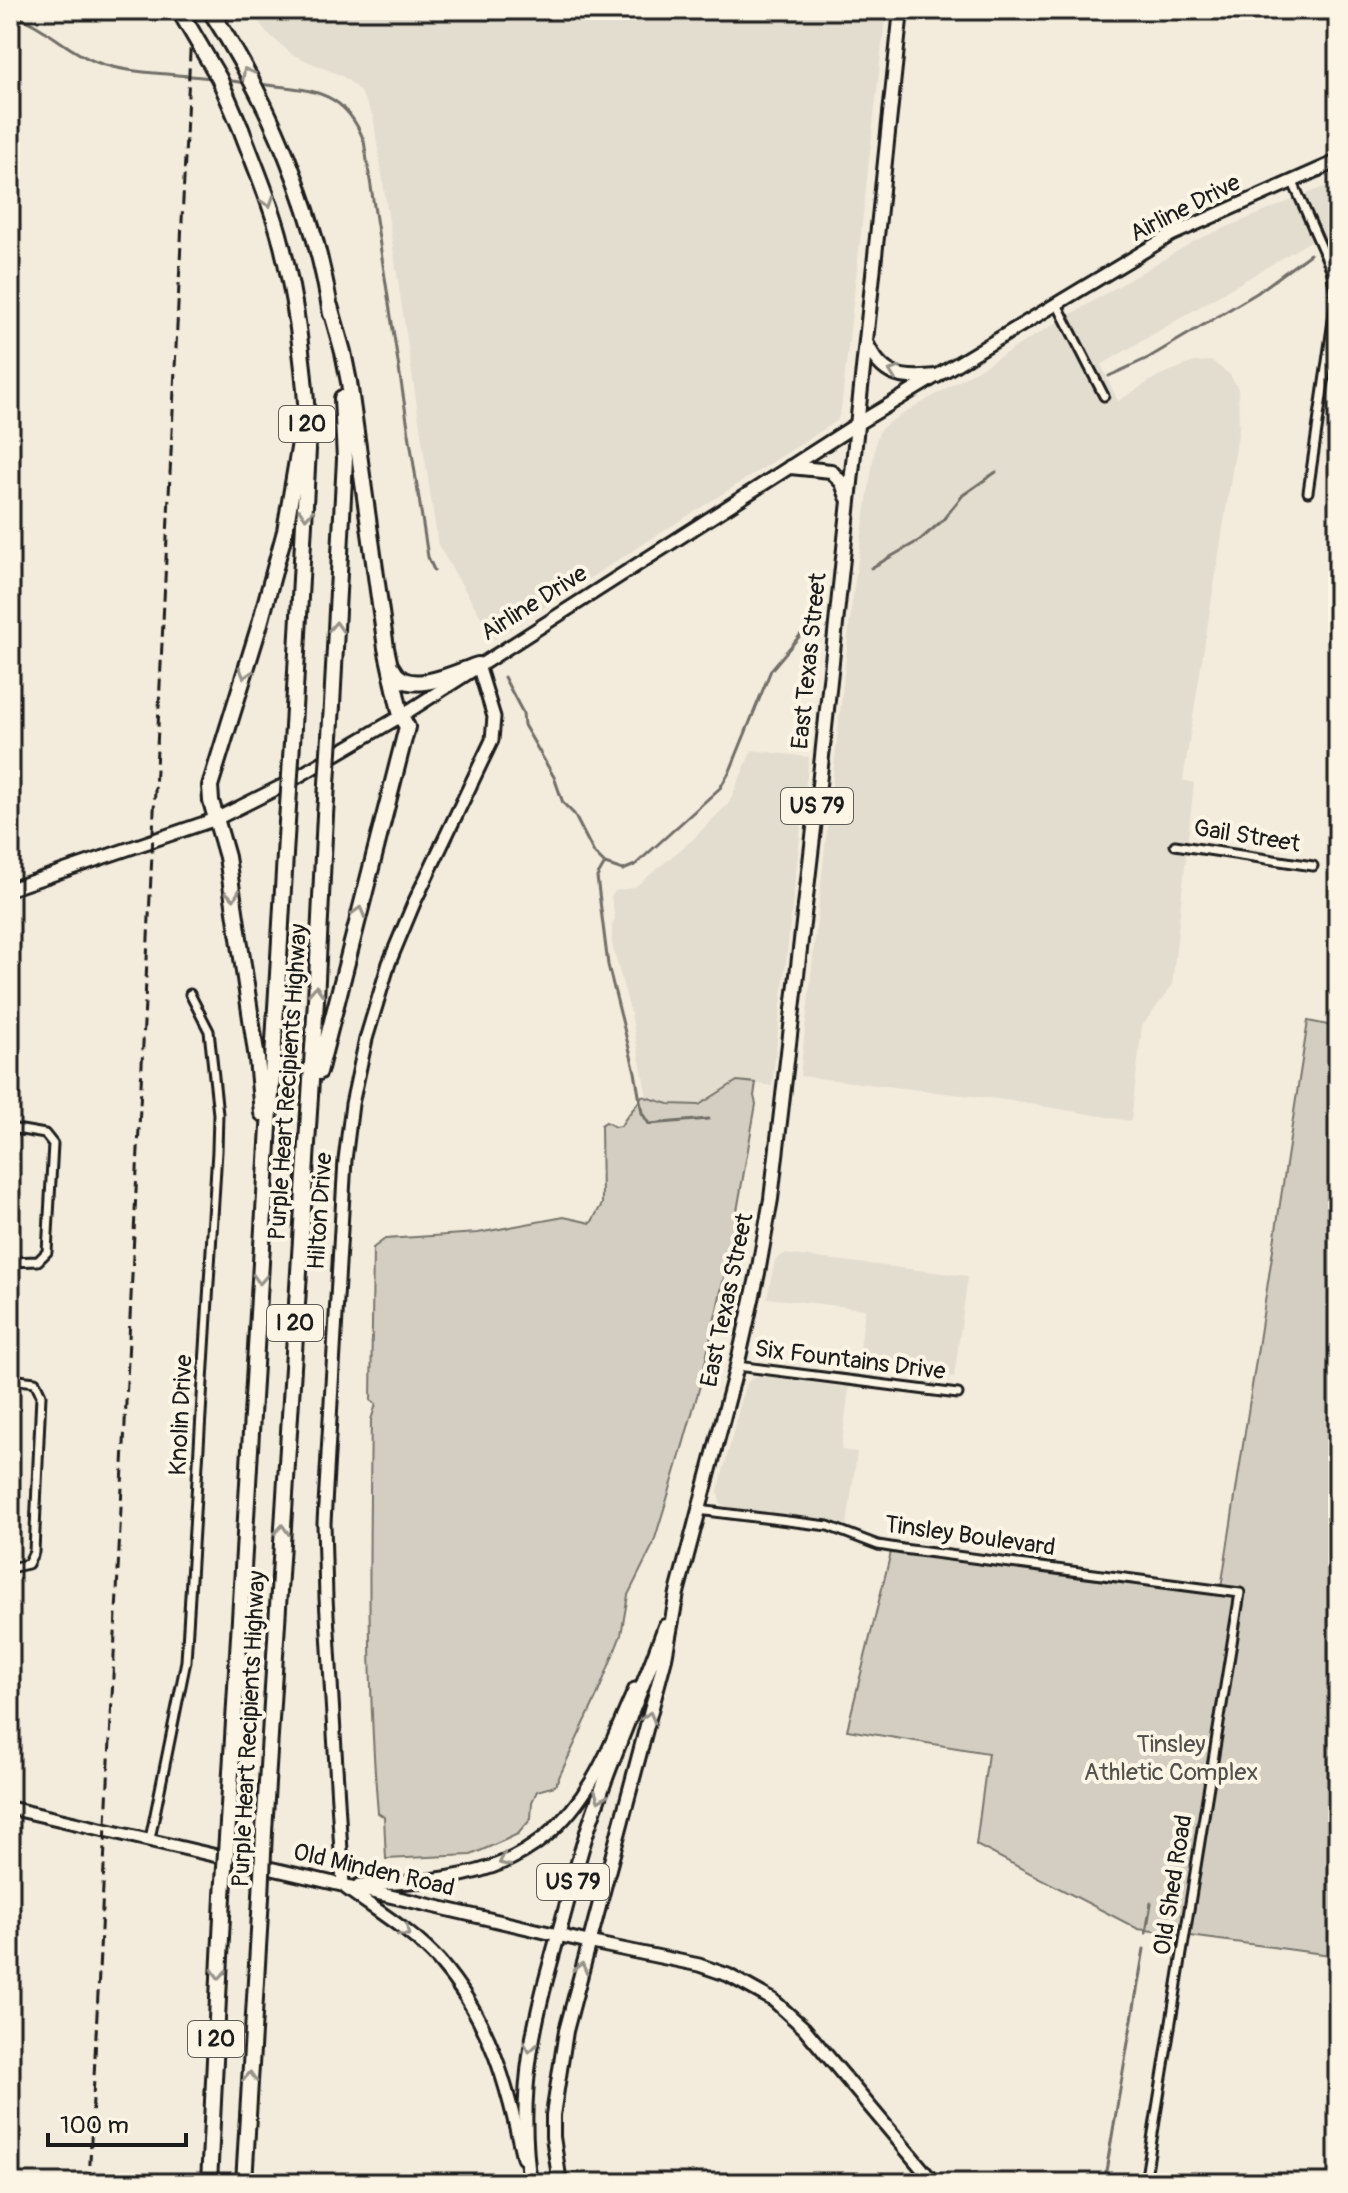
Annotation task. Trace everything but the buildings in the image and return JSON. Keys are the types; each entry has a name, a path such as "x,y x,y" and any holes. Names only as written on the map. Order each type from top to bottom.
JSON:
{"highway":[{"name":"Purple Heart Recipients Highway","path":"179,10 219,78 278,232 299,330 306,407 306,502 223,1896 209,2183"},
{"name":"Purple Heart Recipients Highway","path":"210,10 256,89 279,140 308,220 330,306 341,383 345,459 244,2183"},
{"path":"306,1152 326,1038 407,727 401,716 386,648 349,382 330,306"},
{"path":"263,1230 261,1096 227,857 210,786 282,545 306,407"},
{"path":"386,648 395,676 405,682 422,682 478,665"}],"main road":[{"name":"East Texas Street","path":"560,2183 553,2137 556,2090 566,2031 653,1703 677,1593 737,1366 758,1273 779,1141 901,10"},
{"name":"Airline Drive","path":"10,889 216,819 280,787 401,716 857,424 1171,235 1338,161"},
{"path":"866,342 876,360 891,374 937,376"},
{"path":"790,467 831,471 842,483 848,501"},
{"name":"Hilton Drive","path":"343,1885 324,1523 347,1147 366,1039 389,963 492,740 494,717 478,665"},
{"name":"East Texas Street","path":"530,2183 525,2146 526,2070 536,2015 591,1821 677,1593"},
{"path":"343,1885 454,1878 497,1865 535,1844 562,1821 593,1779 659,1644"},
{"name":"Old Minden Road","path":"10,1808 699,1965 728,1975 773,2000 804,2028 934,2183"},
{"path":"343,1885 438,1960 479,2019 496,2052 508,2089 530,2183"}],"street":[{"path":"1292,180 1331,269 1337,300 1308,492"},
{"path":"1057,304 1104,396"},
{"name":"Gail Street","path":"1175,845 1313,866"},
{"name":"Knolin Drive","path":"150,1839 186,1661 218,1126 209,1031 190,994"},
{"path":"10,1128 39,1132 51,1138 53,1153 49,1245 45,1256 38,1261 10,1262"},
{"name":"Six Fountains Drive","path":"737,1366 958,1394"},
{"path":"10,1379 35,1382 41,1395 34,1552 28,1564 10,1568"},
{"name":"Tinsley Boulevard","path":"698,1510 828,1526 878,1545 903,1549 1240,1593"},
{"name":"Old Shed Road","path":"1145,2183 1240,1593"}],"shaded area":[{"path":"250,10 886,10 841,410 837,421 494,639 438,545 373,116 361,93 350,82 293,55 267,33"},
{"path":"1338,181 1338,274 1321,235 1101,365 1118,401 1158,376 1194,362 1212,361 1230,375 1238,389 1239,428 1183,780 1194,783 1172,986 1142,1026 1131,1121 1005,1100 800,1076 853,593 880,430 1196,240"},
{"path":"752,750 809,757 772,1086 737,1081 699,1105 669,1104 647,1097 631,1014 612,944 615,918 611,897 615,891 635,887 691,841 729,803"},
{"path":"784,1254 968,1276 954,1377 858,1365 865,1309 767,1298 775,1260"},
{"path":"759,1375 849,1388 841,1450 857,1452 847,1525 727,1507 720,1503 718,1492 745,1386"}],"green space":[{"name":"Tinsley Athletic Complex","path":"1308,1021 1338,1027 1338,1956 1138,1929 976,1845 988,1753 847,1730 891,1552 1220,1595"},
{"path":"737,1081 756,1083 756,1104 731,1245 701,1382 653,1545 628,1595 621,1635 596,1698 555,1786 537,1791 532,1802 531,1819 518,1834 471,1855 386,1859 384,1817 378,1813 370,1666 371,1420 376,1404 371,1401 373,1248 385,1239 478,1233 564,1217 591,1223 602,1204 601,1125 606,1122 615,1127 621,1126 642,1096 669,1104 699,1105"}],"waterway":[{"path":"10,14 85,57 108,66 212,78"},
{"path":"224,80 248,83"},
{"path":"259,84 309,91 335,101 356,124 364,141 428,557 434,570"},
{"path":"1109,376 1148,358 1257,293 1310,254"},
{"path":"871,568 920,540 942,521 963,495 996,472"},
{"path":"504,677 523,713 524,725 554,777 563,803 574,814 594,853 605,864 623,870 635,865 720,788 730,771 771,670 808,626"},
{"path":"604,865 597,877 608,965 642,1113 649,1124 709,1119"},
{"path":"1146,1933 1151,1903"},
{"path":"1104,2183 1144,1949"}],"railway":[{"path":"89,2183 192,10"}]}
